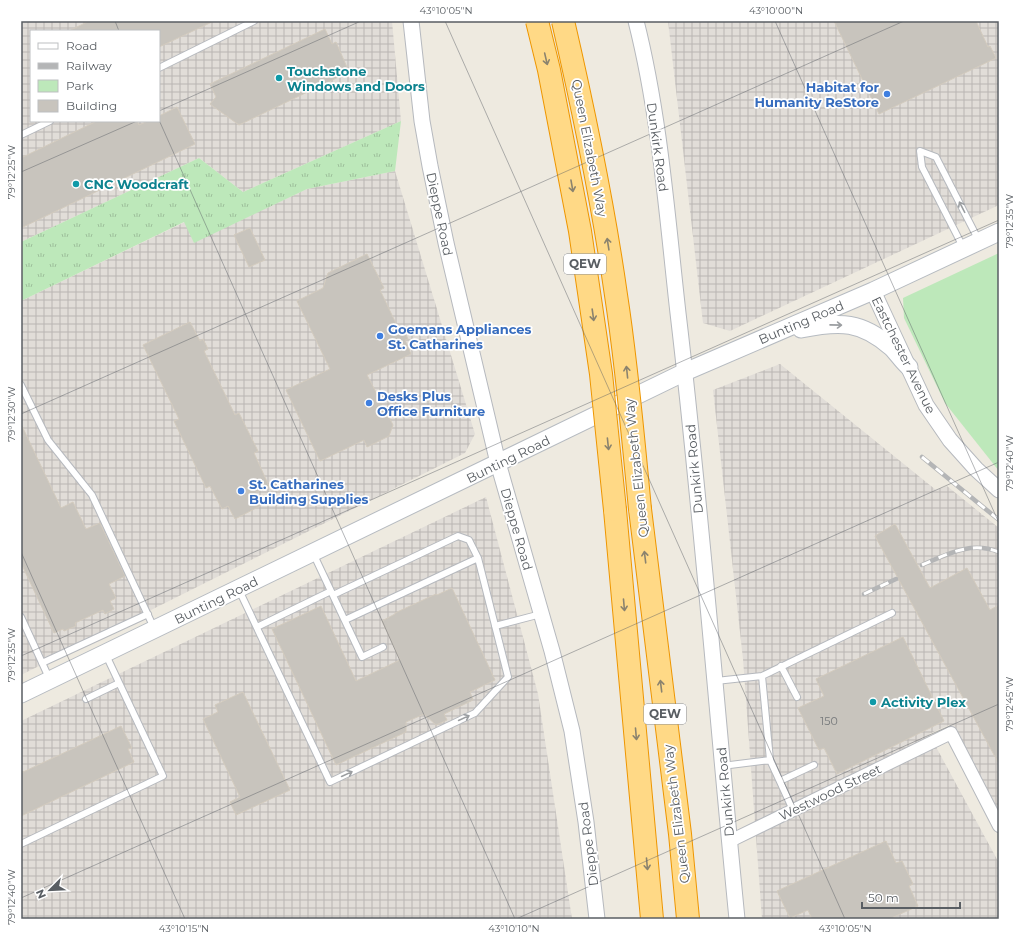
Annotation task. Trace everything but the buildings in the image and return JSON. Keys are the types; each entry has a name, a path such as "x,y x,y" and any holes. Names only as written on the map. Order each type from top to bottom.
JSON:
{"highway":[{"name":"Queen Elizabeth Way","path":"537,21 580,230 601,374 615,510 652,919"},
{"name":"Queen Elizabeth Way","path":"563,21 590,142 616,295 626,367 640,509 680,834 688,919"}],"main road":[{"name":"Bunting Road","path":"21,694 685,372 873,291 999,232"},
{"path":"770,335 826,325 859,326 869,331 893,349 901,360 909,367"}],"street":[{"name":"Dieppe Road","path":"411,21 418,87 430,166 446,243 498,464 562,689 577,759 597,919"},
{"name":"Dunkirk Road","path":"636,21 658,132 685,372 737,919"},
{"name":"Eastchester Avenue","path":"873,291 926,405 950,440 976,470 999,490"},
{"name":"Westwood Street","path":"730,841 951,733 999,826"}],"lane":[{"path":"160,68 254,21"},
{"path":"21,135 48,122"},
{"path":"963,249 922,167 920,151 936,157 980,241"},
{"path":"21,385 48,440 92,495 155,630"},
{"path":"239,589 330,782 476,713 508,677 478,558 469,540 458,536 257,627"},
{"path":"313,553 362,657 383,647"},
{"path":"345,620 478,558"},
{"path":"714,681 762,676 892,613"},
{"path":"42,663 148,614"},
{"path":"496,626 541,614"},
{"path":"21,618 50,680"},
{"path":"21,844 163,776 105,654"},
{"path":"781,666 797,697"},
{"path":"762,676 770,760 793,810"},
{"path":"86,699 119,683"},
{"path":"722,766 770,760"},
{"path":"780,781 814,764"}],"shaded area":[{"path":"21,21 392,21 401,121 243,192 199,158 21,242"},
{"path":"668,21 999,21 999,205 730,331 703,323"},
{"path":"395,171 475,434 465,453 21,675 21,301 185,222 194,242 307,189"},
{"path":"780,364 936,490 947,486 999,528 999,817 949,725 929,734 999,863 999,919 762,919 743,659 713,390"},
{"path":"486,497 538,694 572,919 21,919 21,721"}],"green space":[{"path":"401,121 395,171 307,189 194,243 184,222 21,301 21,242 199,158 243,192"},
{"path":"999,253 999,471 945,403 904,318 903,298"}],"railway":[{"path":"922,457 999,520"},
{"path":"922,565 950,553 969,548 988,549 999,552"},
{"path":"864,594 896,579"}],"place":[{"name":"Touchstone Windows and Doors","path":"279,78"},
{"name":"Habitat for Humanity ReStore","path":"887,94"},
{"name":"CNC Woodcraft","path":"76,184"},
{"name":"Goemans Appliances St. Catharines","path":"380,336"},
{"name":"Desks Plus Office Furniture","path":"369,403"},
{"name":"St. Catharines Building Supplies","path":"241,491"},
{"name":"Activity Plex","path":"873,702"}]}
